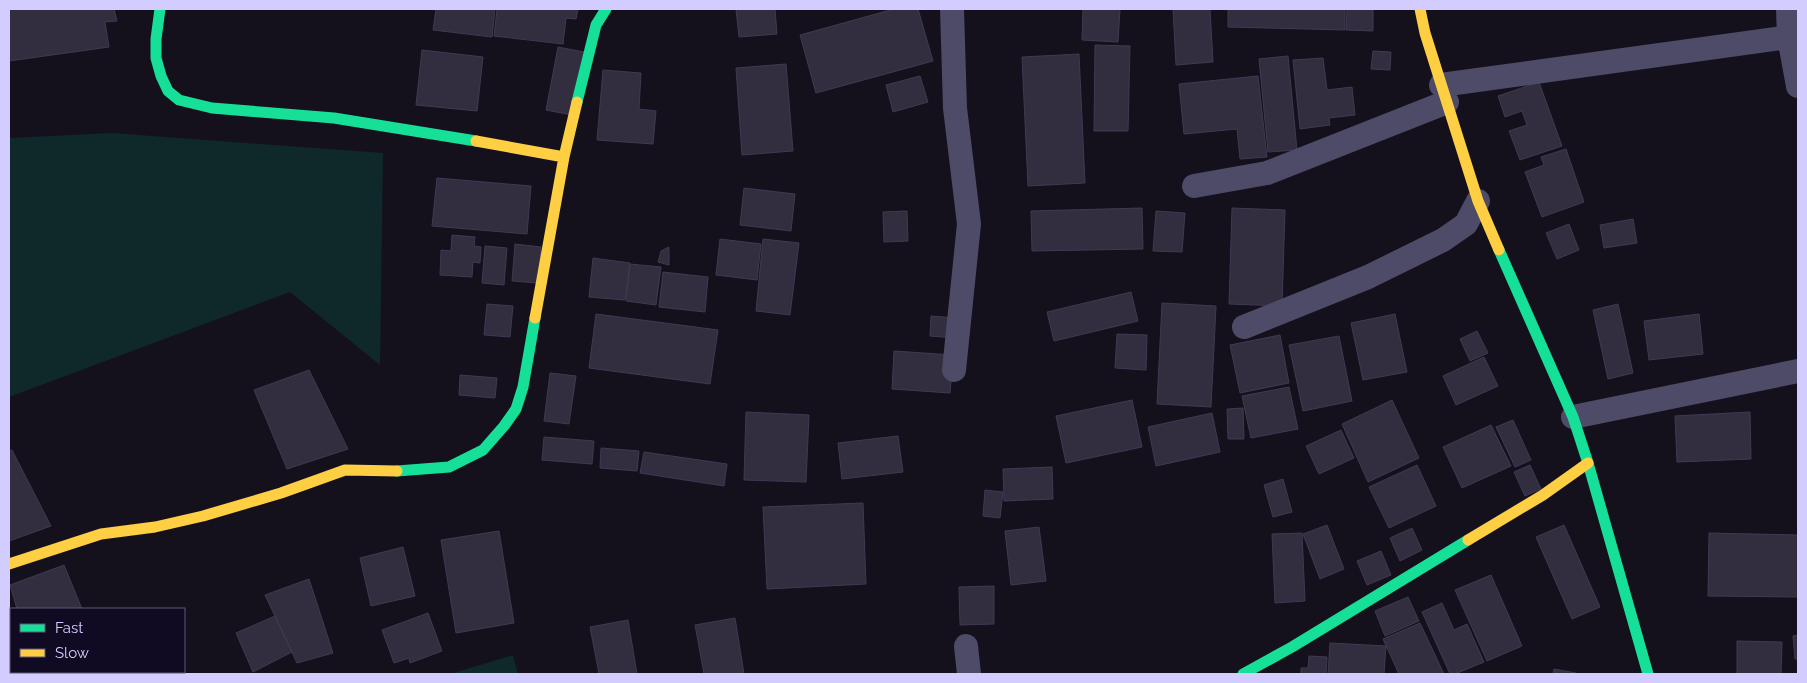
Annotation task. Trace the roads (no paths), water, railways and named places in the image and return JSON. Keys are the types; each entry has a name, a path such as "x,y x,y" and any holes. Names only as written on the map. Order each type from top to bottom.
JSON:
{"street":[{"path":"160,9 155,40 158,71 171,96 193,105 392,125 564,157"},
{"path":"9,564 101,534 155,527 222,510 281,493 345,470 406,471 449,466 483,450 516,409 523,387 564,157 596,25 606,9"},
{"path":"952,9 955,108 969,224 954,370"},
{"path":"1420,9 1425,33 1478,201 1572,417 1588,463 1648,674"},
{"path":"1788,9 1789,37 1798,86"},
{"path":"1194,186 1267,173 1444,94 1789,37"},
{"path":"1244,327 1368,277 1443,240 1466,224 1478,201"},
{"path":"1572,417 1798,371"},
{"path":"1254,672 1543,496 1588,463"},
{"path":"966,646 969,674"}]}
